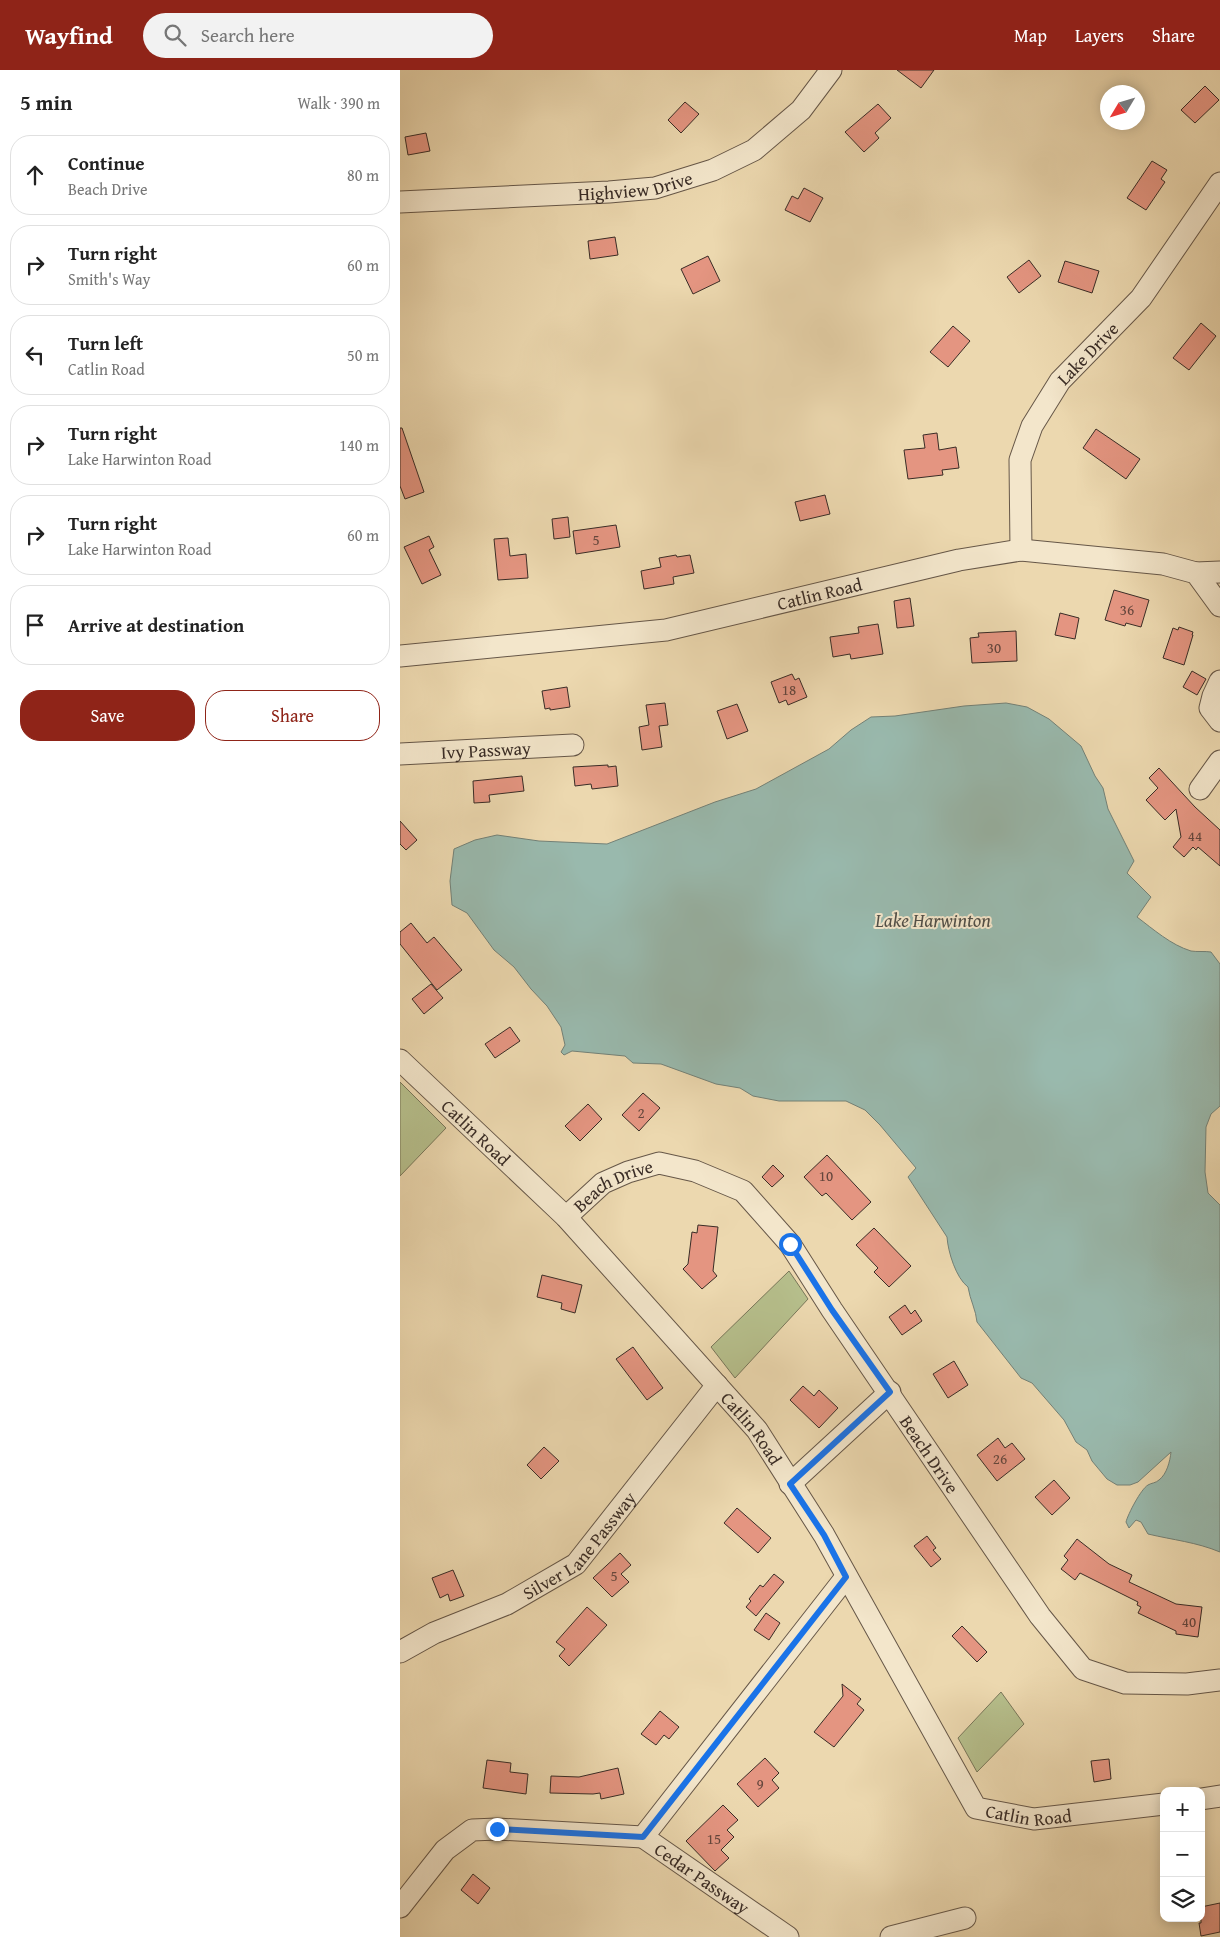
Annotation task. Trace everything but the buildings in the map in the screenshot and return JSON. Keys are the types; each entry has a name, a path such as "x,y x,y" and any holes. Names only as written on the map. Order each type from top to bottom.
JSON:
{"street":[{"name":"Highview Drive","path":"400,202 655,188 713,170 754,150 801,110 831,70"},
{"name":"Lake Drive","path":"1021,550 1020,460 1032,426 1060,381 1141,298 1220,183"},
{"name":"Catlin Road","path":"400,656 666,630 959,560 1021,550 1162,564 1196,573 1220,572"},
{"path":"1196,573 1220,606"},
{"path":"1220,681 1210,708 1220,721"},
{"name":"Ivy Passway","path":"400,754 572,745"},
{"path":"1200,789 1220,761"},
{"name":"Catlin Road","path":"400,1060 566,1217 757,1430 824,1535 976,1808 1034,1819 1160,1804"},
{"name":"Beach Drive","path":"566,1217 603,1183 628,1172 660,1162 695,1171 743,1191 790,1244 832,1310 890,1392 1040,1616 1083,1669 1125,1683 1188,1684 1220,1680"},
{"name":"Silver Lane Passway","path":"400,1652 434,1634 507,1604 576,1564 717,1385"},
{"path":"790,1484 890,1392"},
{"path":"400,1907 446,1850 472,1830 497,1829 643,1837 846,1577"},
{"path":"1205,1798 1220,1796"},
{"name":"Cedar Passway","path":"643,1837 788,1937"},
{"path":"891,1937 965,1918"}],"green space":[{"path":"400,1082 446,1128 400,1176"},
{"path":"789,1271 808,1299 735,1378 711,1347"},
{"path":"1001,1692 1024,1724 977,1772 958,1738"}],"water":[{"name":"Lake Harwinton","path":"1006,703 1027,707 1049,719 1081,746 1095,776 1103,788 1108,809 1134,861 1127,873 1151,897 1137,917 1176,945 1191,951 1211,952 1220,964 1220,1106 1211,1114 1206,1127 1205,1172 1208,1193 1220,1205 1220,1552 1193,1543 1148,1534 1141,1522 1136,1520 1129,1528 1126,1522 1135,1502 1145,1487 1162,1477 1169,1463 1171,1452 1138,1482 1130,1485 1117,1485 1107,1479 1092,1461 1087,1450 1076,1442 1064,1420 1032,1383 1021,1378 977,1322 968,1287 960,1278 953,1264 947,1237 908,1177 916,1168 865,1110 846,1101 779,1101 753,1096 740,1088 716,1084 661,1064 633,1063 625,1056 572,1051 564,1055 561,1052 565,1045 561,1027 547,1006 514,967 494,950 467,913 452,905 450,881 454,849 475,840 497,835 539,841 607,844 715,802 756,789 829,749 851,730 871,717"}],"route":[{"path":"497,1829 643,1837 846,1577 824,1535 790,1484 890,1392 832,1310 790,1244"}]}
